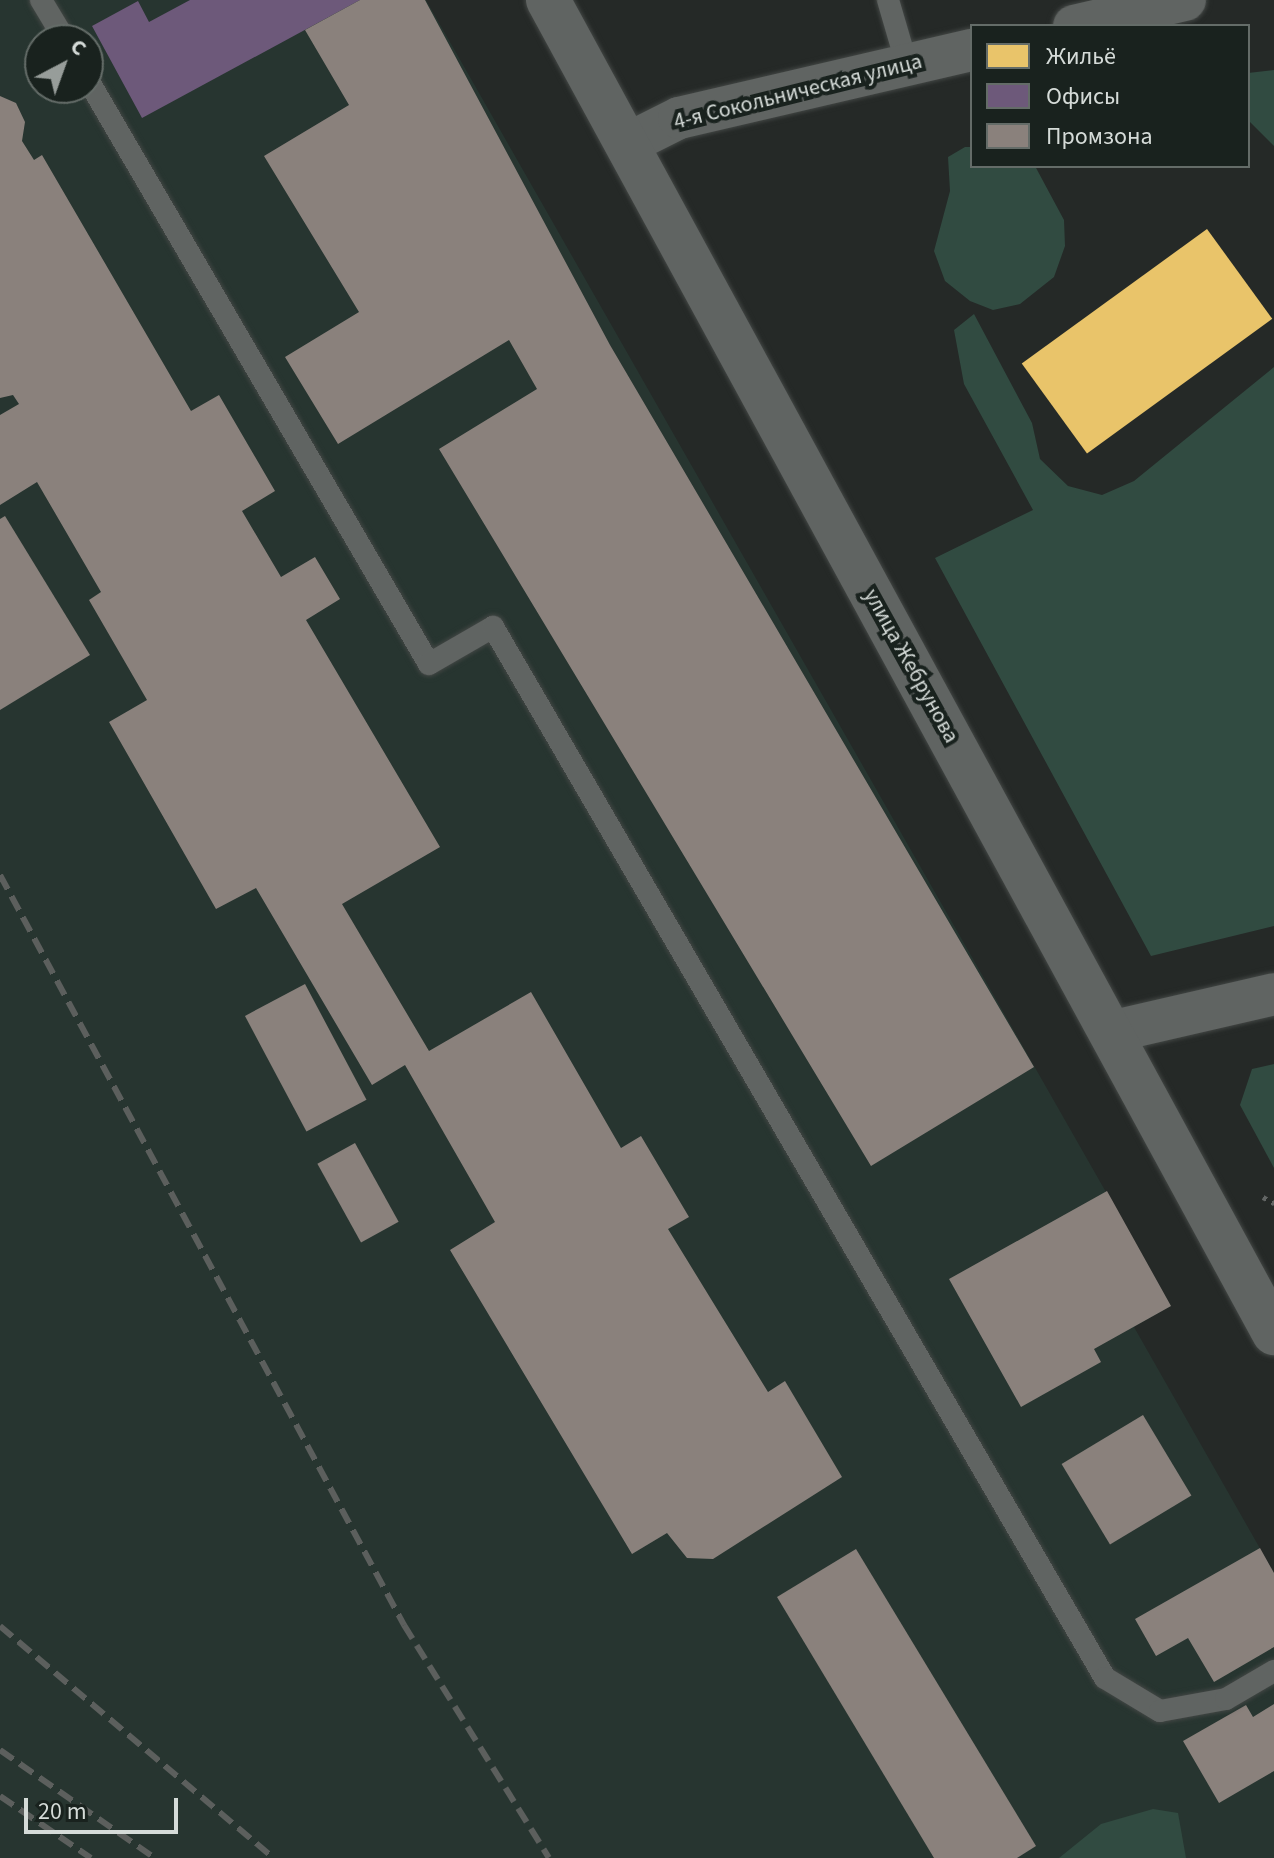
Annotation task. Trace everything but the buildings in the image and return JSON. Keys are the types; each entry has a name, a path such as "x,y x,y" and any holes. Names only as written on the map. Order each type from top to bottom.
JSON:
{"street":[{"name":"улица Жебрунова","path":"548,0 1274,1333"},
{"path":"1083,24 1185,0"},
{"name":"4-я Сокольническая улица","path":"627,144 679,118 970,50"},
{"path":"1110,1032 1274,994"}],"lane":[{"path":"41,0 55,24"},
{"path":"888,0 907,65"},
{"path":"102,104 429,664 493,627 1105,1678 1160,1711 1226,1699 1274,1671"}],"path":[{"path":"1263,1197 1274,1203"}],"shaded area":[{"path":"0,0 426,0 1171,1306 1134,1327 1274,1573 1274,1858 0,1858"}],"green space":[{"path":"1274,70 1274,146 1250,122 1250,73"},
{"path":"970,147 970,168 1036,168 1064,220 1065,246 1054,277 1020,304 993,310 970,301 945,281 934,251 950,191 948,157"},
{"path":"974,314 1032,423 1040,459 1068,486 1102,495 1134,481 1274,367 1274,926 1151,956 935,558 1033,510 964,384 954,330"},
{"path":"1274,1064 1274,1168 1240,1105 1252,1069"},
{"path":"1153,1809 1178,1813 1186,1858 1059,1858 1101,1824"}],"railway":[{"path":"0,875 404,1625 549,1858"},
{"path":"0,1626 274,1858"},
{"path":"0,1750 155,1858"},
{"path":"0,1796 91,1858"}]}
